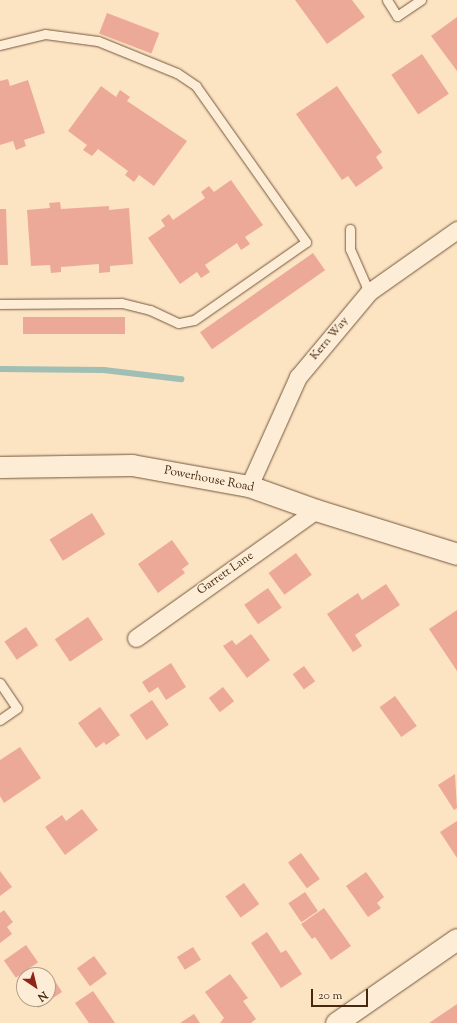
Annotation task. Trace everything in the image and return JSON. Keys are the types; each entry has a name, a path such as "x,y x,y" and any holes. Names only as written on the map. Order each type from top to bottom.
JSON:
{"street":[{"name":"Kern Way","path":"249,486 298,377 369,292 457,230"},
{"name":"Powerhouse Road","path":"0,467 132,465 249,486 316,510 457,554"},
{"name":"Garrett Lane","path":"136,638 316,510"},
{"path":"336,1023 457,939"}],"lane":[{"path":"387,0 398,16 421,0"},
{"path":"0,45 46,34 98,41 177,73 196,86 306,242 194,320 178,323 150,310 121,303 0,304"},
{"path":"350,228 350,249 369,292"},
{"path":"0,684 17,708 0,720"}],"building":[{"path":"295,0 352,0 365,17 327,44"},
{"path":"107,13 159,33 151,54 99,34"},
{"path":"457,17 457,71 431,36"},
{"path":"422,54 449,94 418,114 391,75"},
{"path":"8,79 10,86 28,80 45,133 24,140 26,146 16,150 13,141 0,145 0,81"},
{"path":"101,86 116,97 120,90 130,97 127,101 187,141 154,186 139,175 134,182 125,175 128,171 98,149 92,156 83,150 87,145 68,131"},
{"path":"337,86 382,152 376,157 383,168 356,187 348,176 342,180 296,114"},
{"path":"231,180 263,225 245,237 250,244 241,250 237,243 205,265 210,272 201,278 197,272 180,284 148,238 165,226 161,220 169,214 173,220 205,198 201,192 209,186 214,192"},
{"path":"60,202 61,209 109,206 109,210 129,208 133,264 110,266 110,272 99,273 99,264 61,267 61,272 51,273 50,265 31,266 27,210 50,208 49,203"},
{"path":"0,209 6,209 8,265 0,265"},
{"path":"313,253 325,270 212,349 200,332"},
{"path":"23,317 125,317 125,334 23,334"},
{"path":"92,513 105,534 63,561 50,539"},
{"path":"172,540 189,564 182,569 185,573 158,593 138,564"},
{"path":"296,553 312,575 284,595 268,573"},
{"path":"386,584 400,605 355,635 362,646 353,652 327,614 358,593 362,600"},
{"path":"268,588 282,608 258,624 244,605"},
{"path":"457,610 457,671 429,629"},
{"path":"88,617 103,639 70,662 55,639"},
{"path":"26,627 38,645 17,660 4,642"},
{"path":"251,634 270,660 247,678 223,646 232,640 236,645"},
{"path":"171,663 186,687 166,700 158,687 149,693 142,682"},
{"path":"304,666 315,681 304,690 293,674"},
{"path":"223,687 234,701 220,712 209,698"},
{"path":"395,696 417,726 401,737 380,707"},
{"path":"152,700 169,725 146,740 130,715"},
{"path":"100,707 120,735 106,745 104,742 96,748 78,723"},
{"path":"20,747 41,778 4,803 0,796 0,760"},
{"path":"455,774 457,808 454,810 438,785"},
{"path":"82,809 98,830 65,855 45,827 62,815 66,821"},
{"path":"457,821 457,858 440,832"},
{"path":"301,853 320,879 307,888 288,862"},
{"path":"0,871 12,887 0,896"},
{"path":"366,872 384,897 377,903 381,908 368,917 346,886"},
{"path":"244,883 259,904 241,918 225,897"},
{"path":"305,892 318,911 301,922 288,903"},
{"path":"324,908 351,946 331,960 315,937 312,939 301,924"},
{"path":"4,910 13,922 7,927 12,934 0,943 0,913"},
{"path":"267,932 281,953 286,950 302,974 281,988 251,943"},
{"path":"26,945 38,962 31,967 16,967 16,978 4,960"},
{"path":"193,947 201,960 185,970 177,957"},
{"path":"94,956 107,974 90,986 77,968"},
{"path":"230,974 248,998 243,1001 256,1019 251,1023 220,1023 224,1018 205,992"},
{"path":"56,983 62,992 56,996"},
{"path":"93,991 115,1023 89,1023 75,1003"},
{"path":"457,1004 457,1023 429,1023"},
{"path":"194,1014 200,1023 180,1023"}],"waterway":[{"path":"0,369 104,370 181,379"}]}
